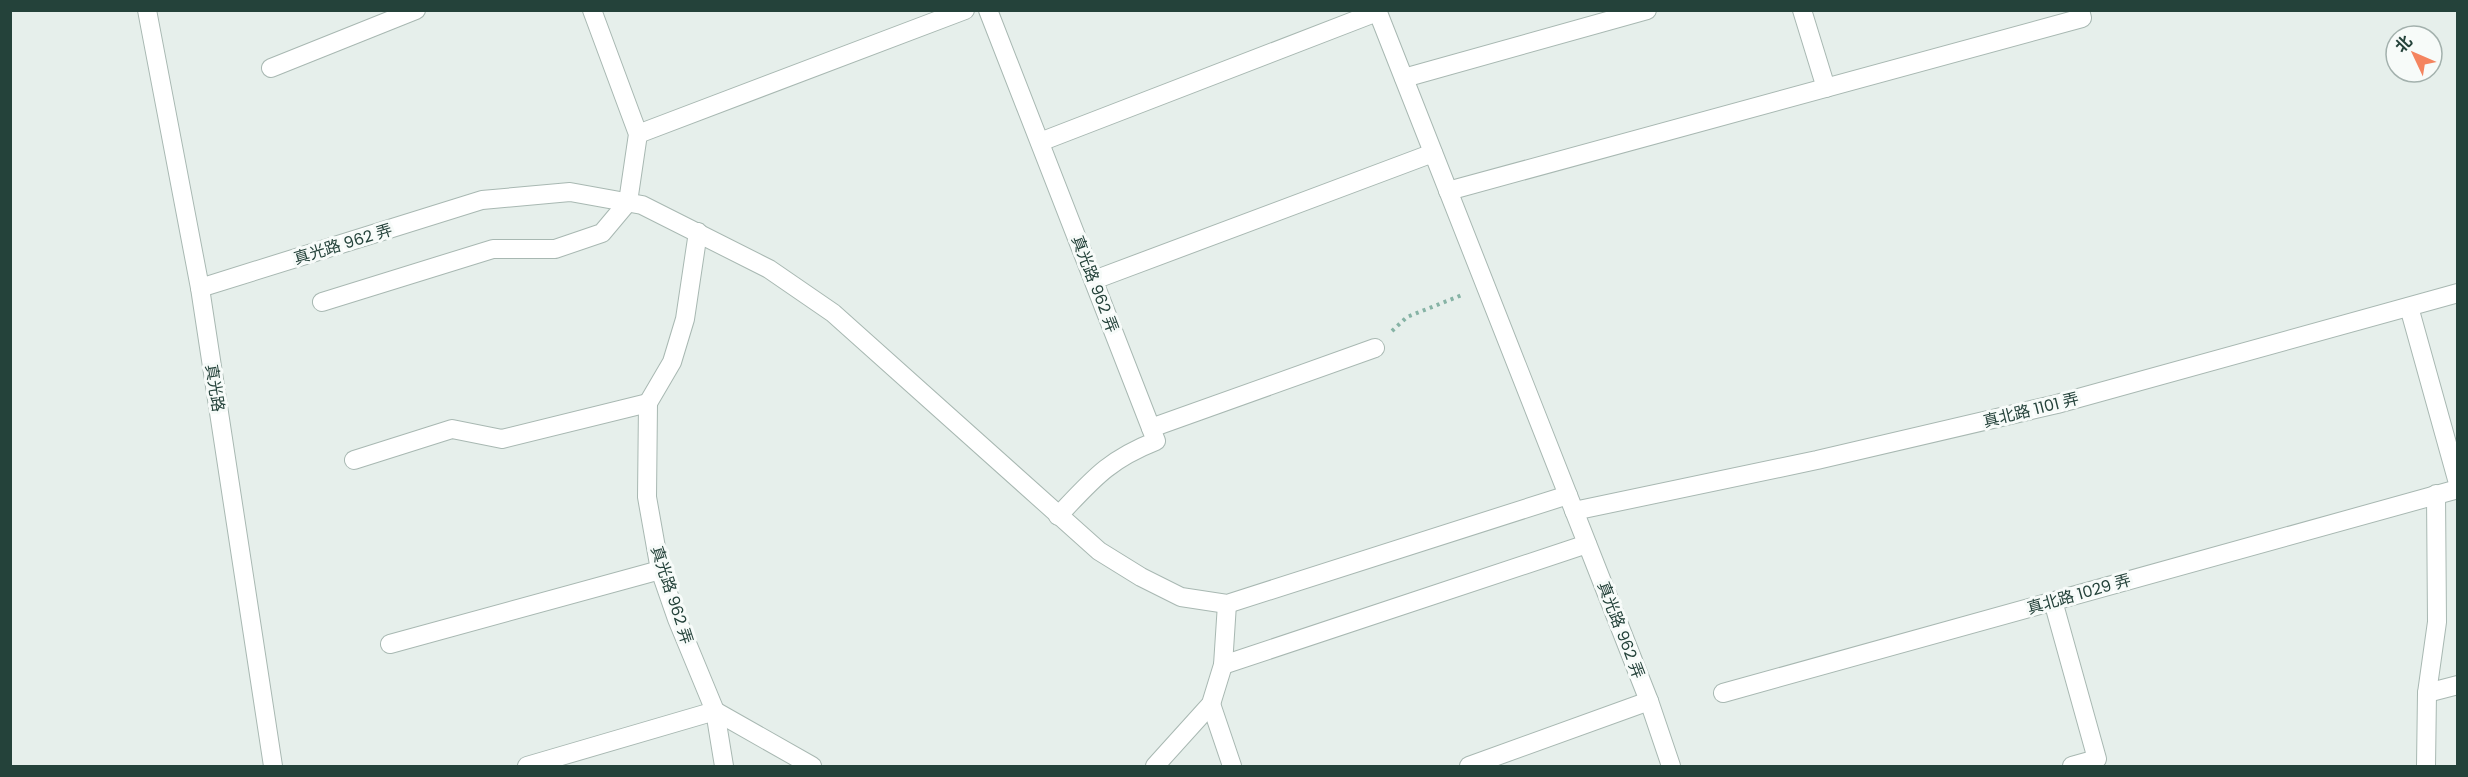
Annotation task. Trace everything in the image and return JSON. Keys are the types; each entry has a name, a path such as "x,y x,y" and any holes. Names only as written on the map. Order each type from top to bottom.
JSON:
{"street":[{"name":"真光路","path":"147,10 200,288 273,766"},
{"path":"271,68 416,10"},
{"path":"322,302 493,249 555,249 602,233 628,202 638,134 592,10"},
{"path":"638,134 965,10"},
{"name":"真光路 962 弄","path":"988,10 1151,428"},
{"path":"1404,78 1647,10"},
{"path":"1802,10 1826,88"},
{"path":"1448,191 2082,18 2080,10"},
{"name":"真光路 962 弄","path":"1377,11 1649,701 1671,766"},
{"path":"1040,142 1377,11"},
{"path":"1094,280 1433,153"},
{"name":"真光路 962 弄","path":"200,288 483,200 570,192 642,205 769,268 832,313 1098,551 1141,577 1181,597 1227,604 1571,503"},
{"name":"真光路 962 弄","path":"698,232 685,320 672,362 648,403 647,497 660,570 677,619 715,711 724,766"},
{"name":"真北路 1101 弄","path":"1571,503 1598,505 1972,425 2057,404 2457,293"},
{"path":"2409,307 2457,483"},
{"path":"1058,516 1101,470 1128,452 1156,441 1151,428 1375,348"},
{"path":"354,460 452,429 502,439 648,403"},
{"name":"真北路 1029 弄","path":"1723,693 2457,489"},
{"path":"2426,766 2427,693 2437,622 2436,494"},
{"path":"1223,664 1587,544"},
{"path":"390,644 660,570"},
{"path":"2054,601 2097,759 2072,766"},
{"path":"1155,766 1211,704 1223,664 1227,604"},
{"path":"2427,693 2457,685"},
{"path":"1469,766 1649,701"},
{"path":"1211,704 1232,766"},
{"path":"527,766 715,711 812,766"}],"path":[{"path":"1375,348 1407,317 1485,286"}]}
